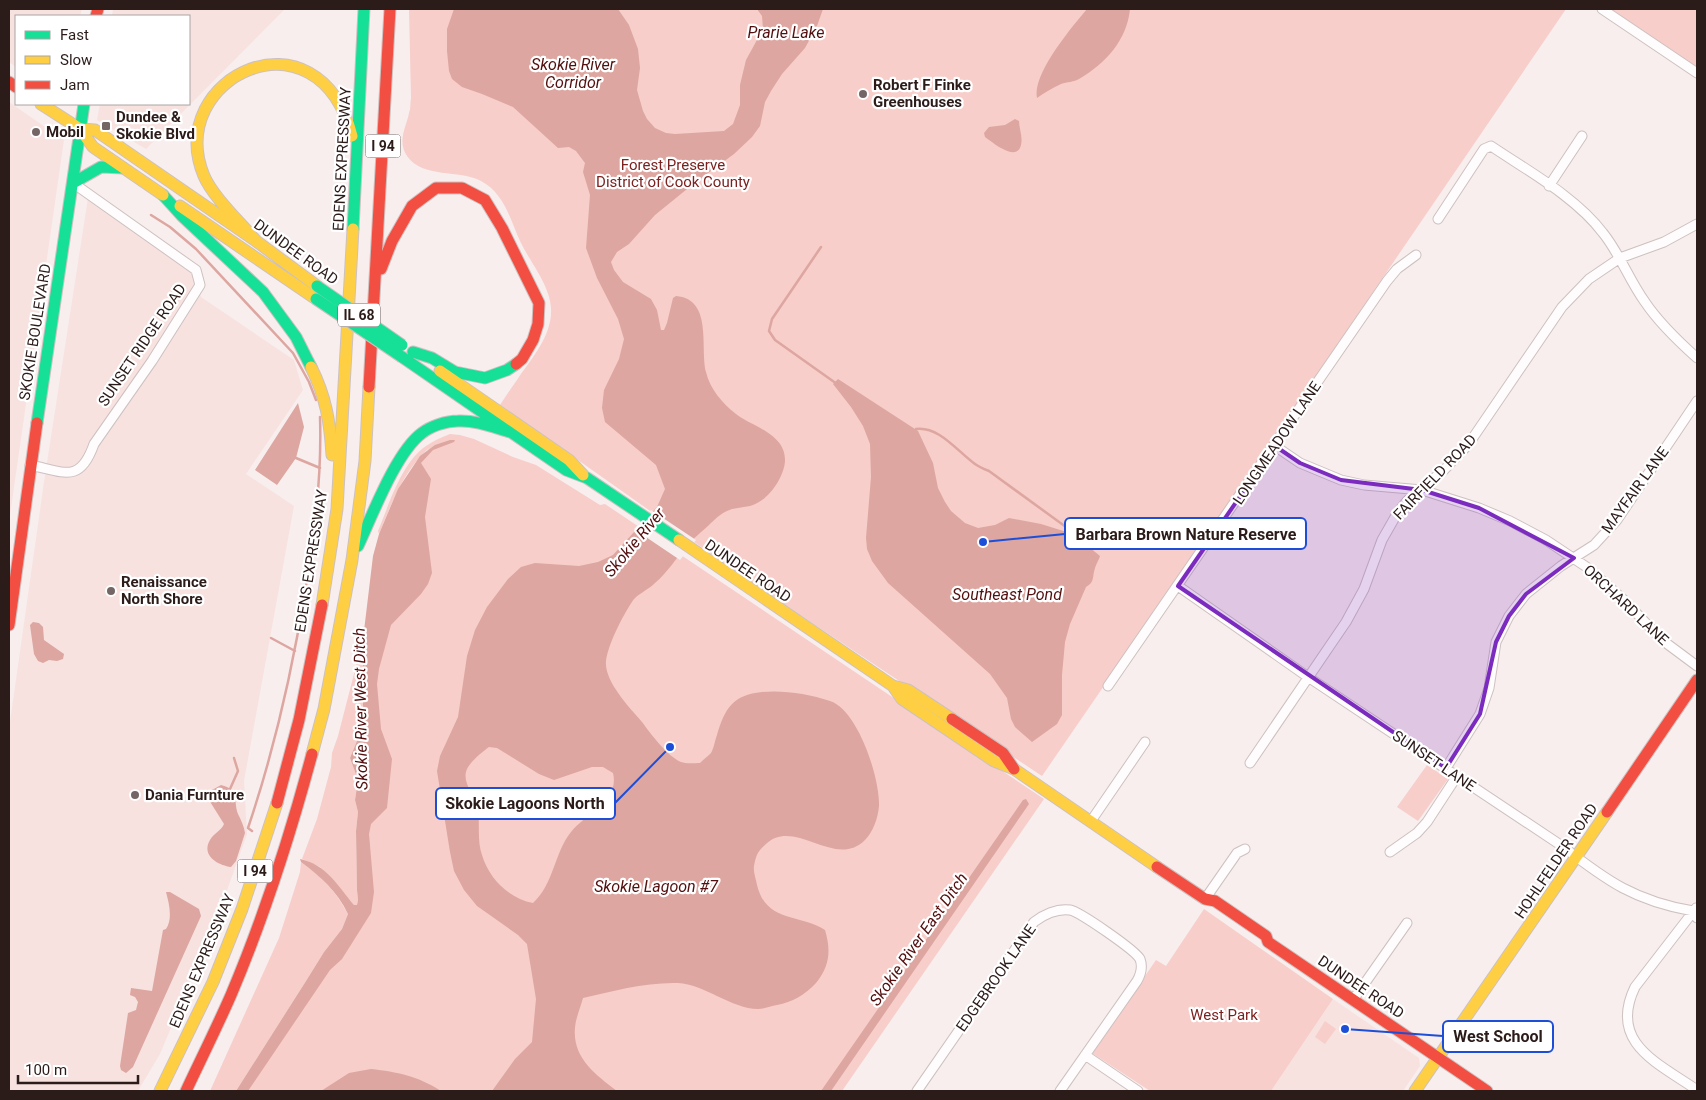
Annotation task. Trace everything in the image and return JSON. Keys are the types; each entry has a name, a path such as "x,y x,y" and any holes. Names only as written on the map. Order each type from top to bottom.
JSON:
{"main road":[{"name":"EDENS EXPRESSWAY","path":"160,1091 213,982 242,909 272,824 299,720 326,579 337,509 351,281 364,9"},
{"name":"I 94","path":"186,1091 231,995 266,904 300,799 324,709 352,560 365,461 390,9"},
{"path":"256,241 223,203 204,176 197,146 202,118 216,94 234,77 252,67 276,64 300,68 322,80 341,101 350,124 356,157"},
{"name":"DUNDEE ROAD","path":"42,105 80,130 93,147 163,195 566,470 587,478"},
{"name":"SKOKIE BOULEVARD","path":"9,625 30,465 84,105"},
{"name":"DUNDEE ROAD","path":"80,130 95,130 569,460 587,478 634,511 893,686 902,699 994,761 1014,769 1205,899 1215,901 1266,936 1268,942 1487,1091"},
{"path":"73,183 99,167 109,164 124,168"},
{"path":"375,283 392,241 412,206 436,188 462,188 485,200 502,228 539,303 538,324 533,340 522,359 508,370 485,378 455,372 432,358 413,352"},
{"path":"163,195 182,216 263,292 296,337 321,388 330,426 337,509"},
{"path":"352,560 398,464 420,434 444,422 460,420 475,422 510,432"},
{"name":"HOHLFELDER ROAD","path":"1415,1091 1697,680"}],"street":[{"path":"1602,9 1697,73"},
{"path":"1549,186 1582,136"},
{"path":"1438,219 1487,147 1491,146 1572,200 1588,215 1603,232 1654,314 1697,358"},
{"name":"SUNSET RIDGE ROAD","path":"30,465 68,473 83,467 94,444 152,361 200,285 196,270 73,183"},
{"name":"FAIRFIELD ROAD","path":"1250,763 1346,622 1364,589 1390,524 1408,501 1468,446 1562,307 1589,279 1620,258 1664,242 1697,224"},
{"name":"LONGMEADOW LANE","path":"1108,686 1393,273 1402,264 1416,255"},
{"name":"MAYFAIR LANE","path":"1446,768 1484,706 1489,688 1496,642 1508,616 1526,594 1561,566 1594,545 1617,520 1697,401"},
{"name":"ORCHARD LANE","path":"1275,446 1300,463 1341,480 1364,485 1422,490 1479,508 1546,540 1574,558 1607,584 1662,640 1697,666"},
{"name":"SUNSET LANE","path":"1178,586 1308,677 1446,768 1606,879 1640,897 1667,907 1696,912"},
{"path":"1091,821 1145,742"},
{"path":"1390,852 1422,828 1457,776"},
{"path":"1205,899 1237,853 1245,849"},
{"name":"EDGEBROOK LANE","path":"917,1091 1028,929 1040,918 1057,911 1072,910 1082,916 1132,950 1142,965 1137,981 1085,1055"},
{"path":"1696,912 1635,987 1630,998 1626,1019 1630,1035 1642,1050 1697,1090"},
{"path":"1353,1000 1407,923"},
{"path":"1060,1091 1085,1055 1138,1091"}],"highlighted area":[{"path":"1275,446 1300,463 1341,480 1422,490 1479,508 1574,558 1526,594 1509,616 1496,642 1480,714 1446,768 1178,586"}],"shaded area":[{"path":"9,9 82,9 80,15 15,15 15,66 9,62"},
{"path":"113,9 285,9 190,105 190,15 112,15"},
{"path":"9,102 64,140 9,522"},
{"path":"100,105 190,105 146,149 97,120"},
{"path":"88,198 189,268 201,297 294,360 303,390 246,474 294,506 244,781 247,834 218,916 160,1054 138,1091 9,1091 9,729 44,482"},
{"path":"1333,999 1419,1058 1420,1066 1403,1091 1271,1091"}],"green space":[{"name":"Forest Preserve District of Cook County","path":"409,9 1566,9 1042,776 758,587 500,405 539,349 549,327 551,304 541,278 520,241 501,199 495,192 489,186 472,177 422,168 407,156 404,150 402,140 410,111 411,98"},
{"path":"1609,9 1697,9 1697,68"},
{"path":"450,434 474,439 513,457 536,465 600,505 605,504 1044,799 842,1091 243,1091 357,925 371,718 380,537 429,448 405,477 379,534 378,531 397,485 417,453 438,439"},
{"path":"363,639 363,726 350,758 358,780 355,800 358,812 356,831 358,900 357,905 354,905 320,867 302,859 317,819 331,767 332,753"},
{"path":"1427,765 1448,779 1418,821 1397,807"},
{"path":"301,862 328,885 348,914 342,929 324,952 236,1091 210,1091 279,938 300,872"},
{"name":"West Park","path":"1204,909 1333,999 1271,1091 1150,1091 1092,1053 1156,960 1166,966"},
{"path":"1325,1021 1336,1029 1325,1044 1315,1037"}],"water":[{"name":"Skokie Lagoon #7","path":"454,9 618,9 629,25 638,49 640,68 637,90 643,111 655,128 666,133 675,134 724,131 733,124 740,105 740,85 746,60 763,29 762,16 757,9 823,9 817,26 805,48 782,74 771,91 765,102 760,126 752,137 734,154 655,215 629,244 617,252 611,262 614,270 623,282 651,299 657,310 661,330 664,330 667,323 673,298 676,296 688,299 695,306 703,326 706,372 714,390 721,400 736,414 767,432 780,444 784,452 785,461 782,474 774,488 764,498 753,505 730,510 720,515 692,540 660,579 634,599 613,638 607,654 606,669 618,693 665,750 676,759 685,763 700,763 711,753 727,710 744,696 762,692 788,692 814,696 830,701 840,707 850,717 865,746 876,779 879,806 875,824 870,833 865,840 853,848 828,847 789,836 777,837 759,851 754,871 761,897 768,906 785,916 825,930 828,944 827,964 821,977 803,994 788,1002 758,1009 738,1005 698,987 678,983 642,985 583,998 576,1021 576,1044 585,1062 599,1077 617,1091 492,1091 515,1059 532,1042 536,999 527,944 518,935 477,906 464,890 454,871 437,771 440,756 458,717 467,656 475,630 487,607 508,579 521,567 535,563 579,566 598,562 613,555 657,507 665,489 656,465 605,422 602,408 604,390 619,359 624,339 618,319 597,278 586,248 590,195 583,172 585,163 576,151 569,147 558,148 513,107 462,87 452,79 449,71 447,51 447,29","holes":["489,747 497,748 539,774 554,780 592,767 603,767 613,773 614,783 611,791 600,806 577,825 565,840 550,878 533,903 516,897 495,880 485,864 480,850 478,809 467,784 466,774 471,763 483,751"]},
{"path":"1087,9 1130,9 1125,31 1120,41 1114,50 1089,73 1077,80 1063,83 1037,98 1037,88 1047,64 1063,39"},
{"path":"1015,119 1019,121 1021,136 1019,150 1010,152 1004,150 985,137 984,133 989,127 1005,125"},
{"name":"Southeast Pond","path":"838,379 918,431 933,463 938,488 945,502 951,511 965,523 978,528 995,525 1009,518 1041,524 1073,534 1100,556 1095,566 1092,581 1086,587 1070,624 1065,642 1062,675 1062,715 1057,724 1032,742 1015,727 1011,719 1007,698 990,674 888,583 872,561 867,549 866,538 871,477 870,444 863,426 833,384"},
{"path":"298,403 304,427 296,458 277,485 255,470"},
{"path":"455,440 433,450 421,463 431,479 425,517 432,573 428,584 421,594 391,625 379,669 377,684 381,729 392,759 387,808 371,824 369,834 374,892 371,913 342,959 330,970 248,1091 236,1091 324,952 342,929 348,914 334,891 300,859 324,871 337,883 354,905 357,905 356,831 358,812 355,800 358,780 350,758 363,726 363,639 373,556 379,534 398,489 420,456 435,445"},
{"path":"33,622 39,623 43,627 44,640 64,654 63,659 57,661 49,660 43,663 38,661 34,654 30,625"},
{"path":"221,785 231,790 235,796 238,814 245,833 236,861 231,867 216,862 209,855 208,850 210,840 224,824 209,800 208,794"},
{"path":"1026,799 1029,804 831,1091 821,1091 1023,800"},
{"path":"166,892 170,892 199,909 201,916 133,1067 126,1073 121,1070 120,1066 128,1013 136,1010 138,1002 135,997 130,995 131,988 152,991 163,930 168,925 170,916"},
{"path":"371,1069 407,1076 441,1091 321,1091 349,1073"}],"pier":[{"path":"651,510 696,540 680,560 634,529"}],"waterway":[{"path":"151,215 170,227 196,249 293,353 309,382 316,400"},
{"path":"821,247 772,319 769,331 775,340 837,384"},
{"path":"252,831 248,828 266,770 281,711 309,570 319,483 320,417"},
{"path":"916,429 924,429 940,435 975,464 989,471 1066,527"},
{"path":"296,458 320,468"},
{"path":"271,638 295,651"},
{"path":"230,789 238,771 234,758"}],"traffic: fast":[{"path":"353,229 364,9"},
{"path":"37,423 84,105"},
{"path":"73,183 101,167 123,168"},
{"path":"163,195 182,216 263,292 296,337 311,367"},
{"path":"317,286 402,345"},
{"path":"316,299 402,357"},
{"path":"413,352 432,358 455,372 485,378 507,370 516,364"},
{"path":"402,357 566,470 587,478 679,540"},
{"path":"358,546 394,469 412,442 422,433 439,424 458,421 478,423 510,432"}],"traffic: slow":[{"path":"256,241 220,201 204,176 197,140 205,109 224,85 250,69 279,65 309,73 334,96 352,136"},
{"path":"43,105 80,129 93,147 163,195"},
{"path":"80,129 95,130 256,241 317,286"},
{"path":"180,206 316,299"},
{"path":"322,605 337,509 353,229"},
{"path":"311,367 326,410 332,455"},
{"path":"440,371 569,460 583,475"},
{"path":"312,754 324,709 352,560 365,461 369,387"},
{"path":"679,540 893,686 908,690 952,719"},
{"path":"893,686 902,699 994,761 1014,769 1157,867"},
{"path":"160,1091 213,982 242,909 277,803"},
{"path":"1415,1091 1607,812"}],"traffic: jam":[{"path":"96,15 98,9"},
{"path":"369,387 390,9"},
{"path":"9,82 15,86"},
{"path":"381,269 392,241 412,206 436,188 462,188 485,200 502,228 539,303 538,324 533,340 522,359 516,364"},
{"path":"9,625 37,423"},
{"path":"277,803 299,720 322,605"},
{"path":"1607,812 1697,680"},
{"path":"952,719 1003,753 1014,769"},
{"path":"186,1091 231,995 254,936 295,815 312,754"},
{"path":"1157,867 1205,899 1215,901 1266,936 1268,942 1487,1091"}],"place":[{"name":"Robert F Finke Greenhouses","path":"863,94"},
{"name":"Dundee & Skokie Blvd","path":"106,126"},
{"name":"Mobil","path":"36,132"},
{"name":"Barbara Brown Nature Reserve","path":"983,542"},
{"name":"Renaissance North Shore","path":"111,591"},
{"name":"Skokie Lagoons North","path":"670,747"},
{"name":"Dania Furnture","path":"135,795"},
{"name":"West School","path":"1345,1029"}],"water label":[{"name":"Prarie Lake","path":"786,32"},
{"name":"Skokie River Corridor","path":"573,73"},
{"name":"Skokie River","path":"634,542"},
{"name":"Skokie River West Ditch","path":"360,709"},
{"name":"Skokie River East Ditch","path":"918,939"}]}
